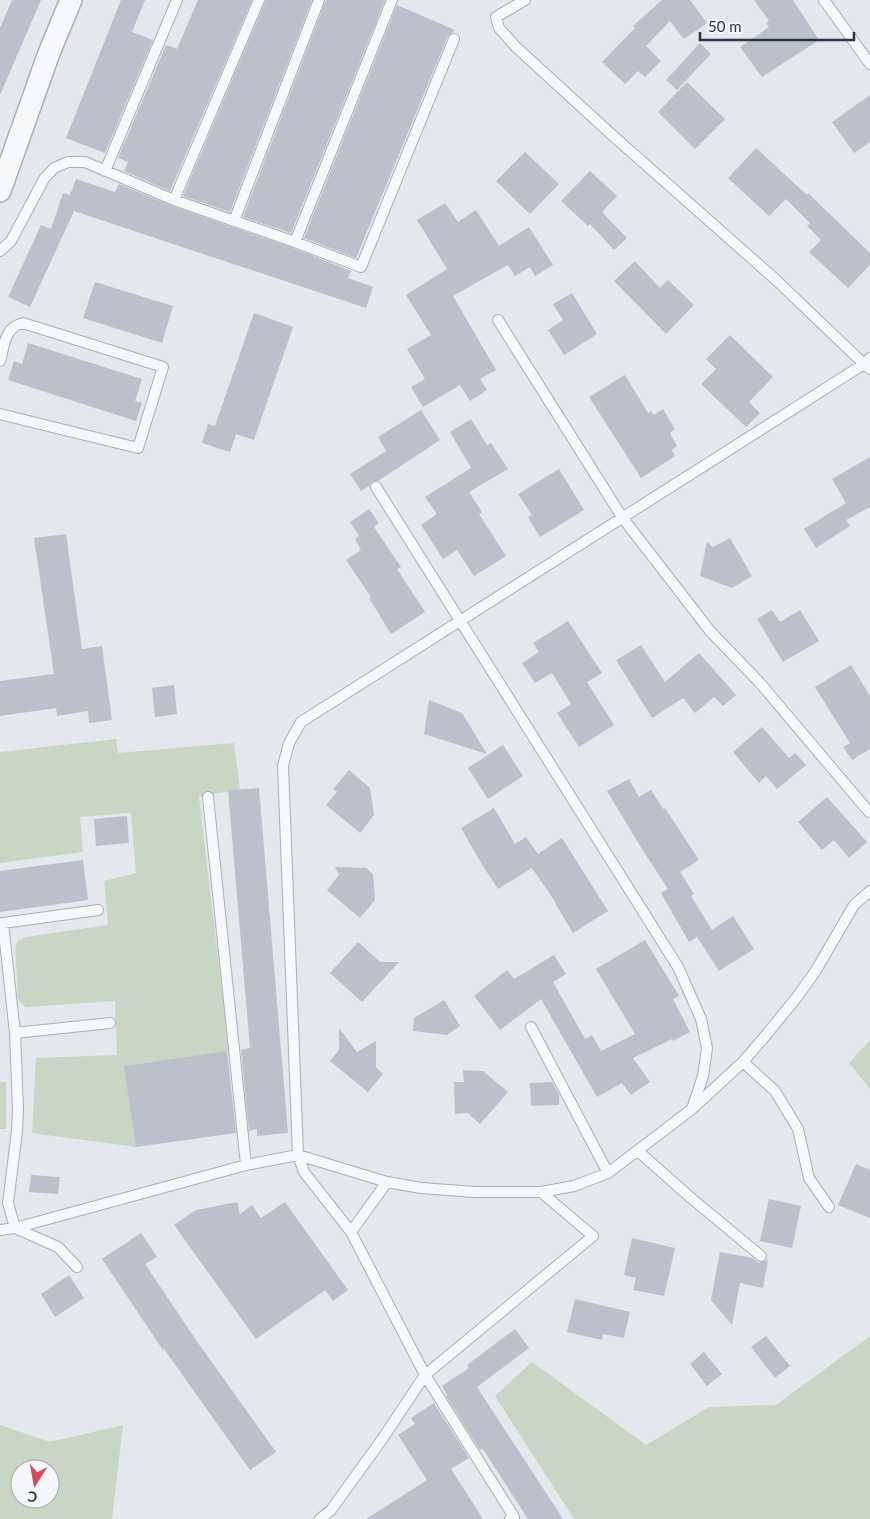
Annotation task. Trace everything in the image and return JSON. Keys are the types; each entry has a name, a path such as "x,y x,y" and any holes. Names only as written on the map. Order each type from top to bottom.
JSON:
{"street":[{"path":"0,191 71,0"}],"lane":[{"path":"105,171 176,0"},
{"path":"174,200 259,0"},
{"path":"234,221 319,0"},
{"path":"295,242 392,0"},
{"path":"510,1519 514,1517 425,1375 351,1232 304,1172 298,1154 283,766 289,743 301,722 622,517 868,364 516,47 500,28 496,16 525,0"},
{"path":"824,0 870,64"},
{"path":"0,252 11,241 44,179 54,168 68,162 85,162 174,200 361,267 454,39"},
{"path":"498,320 622,517 710,631 760,683 870,812"},
{"path":"0,362 8,333 14,325 23,322 163,368 138,448 0,414"},
{"path":"376,487 678,967 702,1019 707,1048 703,1076 692,1108"},
{"path":"208,797 246,1164"},
{"path":"0,1230 15,1228 246,1164 298,1154 387,1182 430,1189 475,1192 541,1192 574,1186 608,1173 692,1108 743,1062 815,972 854,905 870,891"},
{"path":"15,1228 8,1203 18,1124 15,1033 2,923 98,910"},
{"path":"15,1033 110,1023"},
{"path":"531,1027 608,1173"},
{"path":"743,1062 775,1091 798,1129 810,1178 829,1207"},
{"path":"638,1151 761,1256"},
{"path":"351,1232 387,1182"},
{"path":"320,1519 331,1510 383,1438 425,1375 593,1236 541,1192"},
{"path":"15,1228 58,1247 77,1267"}],"green space":[{"path":"116,739 118,753 234,743 240,789 199,797 229,1051 125,1066 136,1147 32,1133 36,1058 117,1055 115,1001 25,1006 18,997 15,946 18,941 26,937 108,925 104,881 136,873 131,813 80,817 83,852 0,863 0,752"},
{"path":"870,1040 870,1089 849,1063"},
{"path":"0,1082 6,1082 6,1129 0,1129"},
{"path":"870,1336 870,1519 574,1519 495,1396 532,1362 646,1445 709,1407 776,1405"},
{"path":"0,1425 50,1442 123,1425 112,1519 0,1519"}],"building":[{"path":"12,0 41,0 0,95 0,28"},
{"path":"121,0 145,0 132,32 153,40 105,153 66,138"},
{"path":"198,0 252,0 170,191 124,171 128,162 118,158 166,45 177,49"},
{"path":"266,0 312,0 230,212 183,196"},
{"path":"326,0 385,0 291,233 243,217"},
{"path":"662,0 690,0 707,23 684,39 670,21 646,46 661,61 645,77 638,71 625,84 602,62 635,28 633,26"},
{"path":"754,0 793,0 819,40 762,77 740,47 769,27 766,23 769,21"},
{"path":"397,5 455,30 448,36 356,258 304,238"},
{"path":"700,43 711,54 677,90 666,80"},
{"path":"687,82 725,119 695,149 658,112"},
{"path":"870,95 870,142 854,153 832,122"},
{"path":"756,148 807,195 808,193 870,253 870,265 848,288 809,252 821,240 807,226 810,223 786,199 769,216 728,178"},
{"path":"525,152 559,184 530,214 496,181"},
{"path":"590,171 617,196 602,212 627,238 614,250 590,224 588,226 561,201"},
{"path":"76,179 115,192 119,184 172,206 293,248 351,271 348,278 373,287 366,308 74,211 30,307 8,297 41,225 51,229 63,193 70,195"},
{"path":"445,203 458,222 476,210 499,246 529,227 553,265 535,276 530,267 515,276 508,265 453,296 496,370 480,379 487,390 470,401 460,385 423,407 411,387 425,379 407,349 431,335 406,295 447,269 417,220"},
{"path":"635,261 660,288 668,280 694,305 666,334 614,281"},
{"path":"95,282 173,306 162,343 83,318"},
{"path":"572,293 597,334 564,355 548,330 563,320 553,304"},
{"path":"254,313 293,327 254,440 236,434 230,452 202,443 208,424 215,426"},
{"path":"730,335 773,377 749,402 760,413 746,427 701,384 716,369 706,359"},
{"path":"28,343 142,379 135,401 142,403 136,421 8,380 14,361 22,364"},
{"path":"625,375 648,413 651,411 654,415 663,409 675,429 670,433 677,446 672,450 675,456 641,478 589,397"},
{"path":"421,410 440,440 378,481 372,481 369,486 361,491 350,474 386,451 378,437"},
{"path":"471,419 487,445 491,443 508,469 469,492 482,512 479,514 506,556 474,576 457,550 443,559 421,525 437,514 425,497 471,468 450,432"},
{"path":"870,457 870,507 846,520 850,526 816,548 804,529 846,503 832,479"},
{"path":"559,469 584,510 540,537 528,517 532,515 518,494"},
{"path":"369,509 379,523 374,527 401,567 397,569 425,612 391,634 369,598 371,597 346,560 361,550 355,539 359,536 350,522"},
{"path":"66,534 82,649 102,646 112,720 89,723 88,711 57,716 56,708 0,716 0,681 54,674 34,538"},
{"path":"730,538 752,576 732,588 700,576 707,542 713,547"},
{"path":"772,610 780,622 800,610 819,641 783,662 757,619"},
{"path":"568,621 602,673 587,682 614,725 579,747 557,713 571,704 552,673 535,683 522,663 539,652 533,643"},
{"path":"641,645 665,682 699,653 736,695 723,706 714,697 695,713 683,698 652,718 616,660"},
{"path":"851,665 870,696 870,749 852,760 843,747 850,743 815,687"},
{"path":"174,685 177,714 155,717 152,688"},
{"path":"429,700 462,713 487,754 424,734"},
{"path":"762,727 789,758 795,753 806,765 777,789 766,776 759,783 733,752"},
{"path":"503,745 523,776 488,799 468,768"},
{"path":"349,770 370,788 374,815 360,833 326,805 337,792 333,789"},
{"path":"629,779 639,797 651,790 699,860 680,872 694,894 691,896 712,930 733,916 754,949 719,971 697,937 689,942 661,893 668,889 607,791"},
{"path":"259,788 288,1133 257,1136 257,1129 249,1131 241,1050 250,1048 228,790"},
{"path":"827,797 867,842 849,858 834,840 822,850 798,822"},
{"path":"494,808 515,844 526,837 538,854 562,838 608,911 573,933 556,903 532,868 498,889 461,828"},
{"path":"127,816 129,843 96,846 94,819"},
{"path":"83,860 88,900 0,912 0,871"},
{"path":"335,867 366,868 373,874 375,900 360,918 327,890 339,875"},
{"path":"645,940 679,996 673,999 690,1032 633,1058 650,1082 631,1095 622,1083 597,1097 541,999 500,1030 474,996 507,970 514,979 554,955 566,974 553,982 585,1039 592,1035 601,1051 635,1034 596,969"},
{"path":"358,942 380,962 399,962 362,1002 330,973"},
{"path":"444,1000 460,1026 447,1035 413,1031 414,1018"},
{"path":"339,1028 357,1052 376,1041 376,1067 383,1074 368,1092 330,1061 339,1050"},
{"path":"227,1051 236,1133 136,1147 124,1066"},
{"path":"463,1070 483,1071 508,1092 480,1124 468,1113 455,1114 454,1082 464,1082"},
{"path":"552,1082 559,1095 559,1105 531,1106 530,1083"},
{"path":"856,1164 870,1170 870,1218 838,1205"},
{"path":"31,1175 60,1177 58,1194 29,1192"},
{"path":"769,1199 801,1206 792,1248 760,1241"},
{"path":"237,1202 240,1214 252,1205 261,1218 285,1202 348,1290 333,1301 325,1290 256,1339 174,1225 196,1210"},
{"path":"141,1233 157,1257 145,1264 196,1340 276,1452 250,1470 163,1350 102,1259"},
{"path":"632,1238 675,1248 664,1296 633,1290 636,1278 624,1275"},
{"path":"720,1252 752,1258 759,1263 768,1260 763,1288 740,1283 732,1325 711,1300"},
{"path":"69,1275 84,1298 55,1317 41,1294"},
{"path":"575,1299 630,1312 624,1338 603,1334 602,1340 567,1332"},
{"path":"515,1329 529,1348 477,1387 563,1519 528,1519 483,1449 480,1450 446,1396 442,1386 469,1368 467,1365"},
{"path":"766,1336 790,1366 775,1378 751,1347"},
{"path":"704,1352 722,1374 707,1386 690,1364"},
{"path":"434,1403 469,1458 451,1469 483,1519 366,1519 427,1480 398,1435 415,1424 411,1418"}]}
